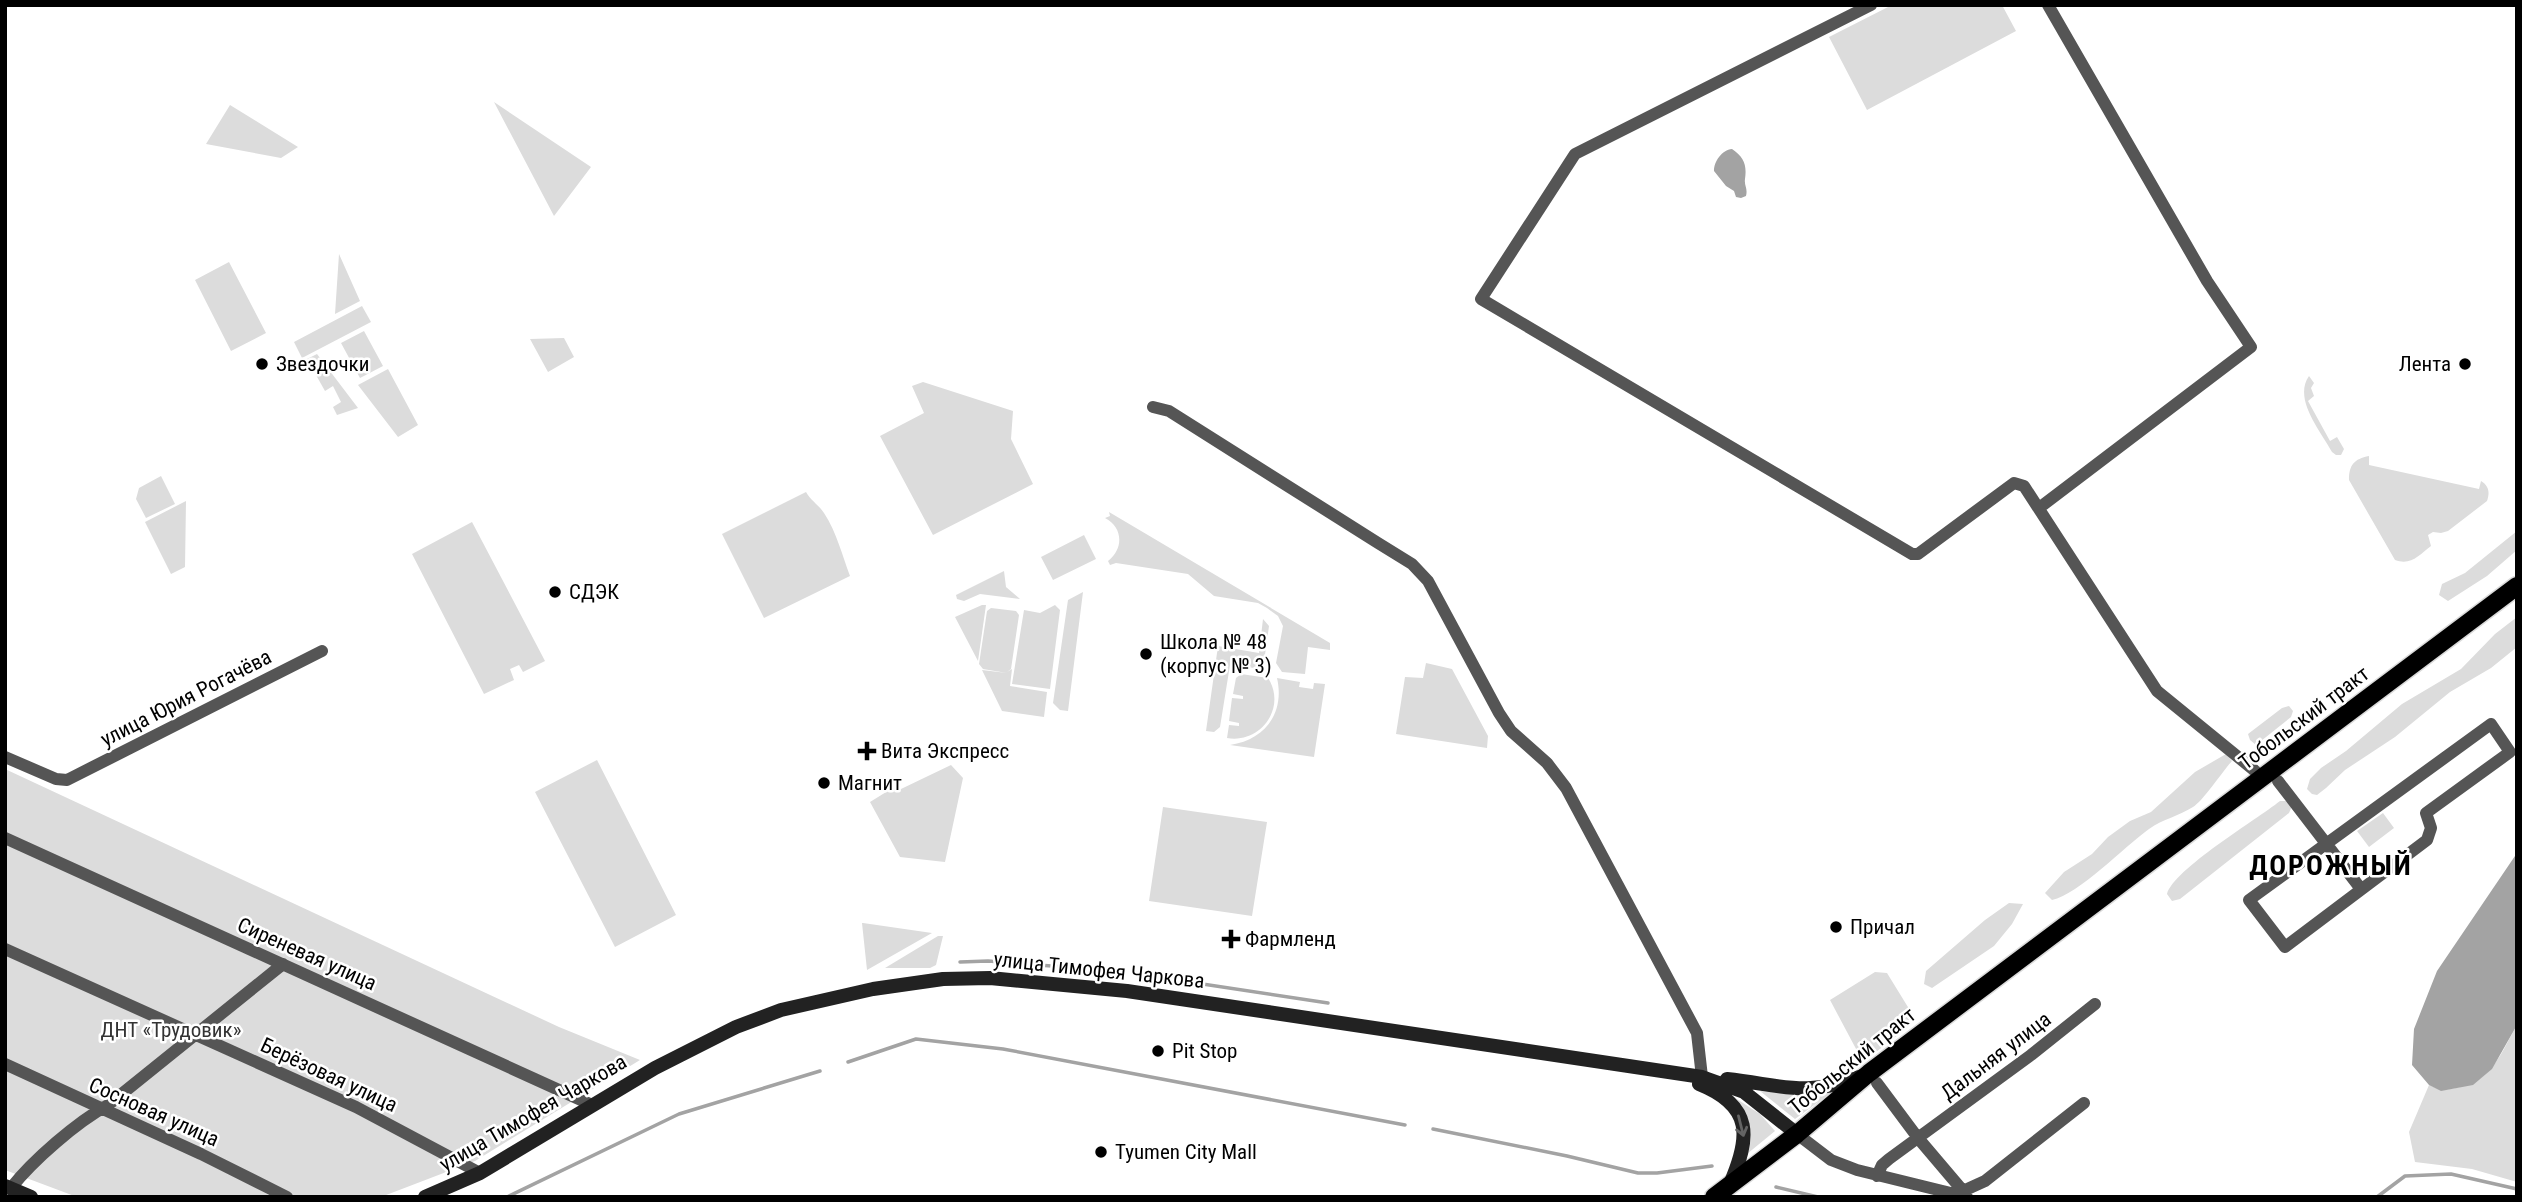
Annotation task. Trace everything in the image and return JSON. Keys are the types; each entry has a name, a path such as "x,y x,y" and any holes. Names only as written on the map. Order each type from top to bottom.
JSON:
{"main road":[{"name":"Тобольский тракт","path":"1714,1197 2270,779 2517,586"},
{"name":"Тобольский тракт","path":"2270,779 2517,601"},
{"name":"улица Тимофея Чаркова","path":"425,1197 480,1173 697,1045 781,1010 873,989 943,979 990,978 1127,991 1702,1077 1744,1092 1797,1134"},
{"path":"1672,1074 1720,1094 1742,1120 1744,1145 1730,1184"},
{"path":"1702,1077 1804,1090 1873,1078"},
{"path":"8,1187 31,1197"}],"street":[{"path":"1871,5 1575,154 1481,299 1912,554 1918,554 2014,483 2024,486 2157,691 2270,779 2361,889"},
{"path":"2039,509 2251,347 2207,281 2048,5"},
{"path":"1153,407 1169,411 1378,542 1412,564 1428,581 1511,731 1547,763 1566,788 1696,1033 1702,1077"},
{"name":"улица Юрия Рогачёва","path":"5,757 56,779 67,780 322,651"},
{"path":"2491,724 2510,752 2426,813 2431,828 2427,840 2361,889 2285,947 2249,901 2491,724"},
{"name":"Сиреневая улица","path":"5,838 592,1105"},
{"name":"Берёзовая улица","path":"5,949 356,1107 480,1173"},
{"path":"8,1187 88,1117 197,1035 283,964"},
{"name":"Дальняя улица","path":"1877,1176 1882,1166 2095,1004"},
{"name":"Сосновая улица","path":"5,1064 287,1197"},
{"path":"1873,1078 1964,1195"},
{"path":"1797,1134 1831,1160 1877,1176 1964,1195 2084,1103"}],"green space":[{"path":"1892,5 2002,5 2016,31 1867,110 1829,37"},
{"path":"494,102 591,167 554,216"},
{"path":"230,105 298,147 281,158 206,144"},
{"path":"339,254 360,301 335,314"},
{"path":"229,262 266,333 231,351 195,280"},
{"path":"362,306 371,322 302,358 294,342"},
{"path":"364,331 383,366 360,378 341,343"},
{"path":"564,338 574,357 548,372 530,339"},
{"path":"317,354 358,408 337,415 333,407 341,402 333,386 325,391 307,359"},
{"path":"388,369 418,425 398,437 358,385"},
{"path":"2309,376 2314,383 2311,388 2314,396 2308,401 2330,441 2337,437 2344,449 2341,455 2332,452 2310,414 2304,394"},
{"path":"923,382 1013,411 1011,439 1033,484 933,535 880,436 924,413 912,386"},
{"path":"2369,456 2369,465 2479,489 2481,481 2488,490 2487,501 2448,531 2428,535 2431,546 2414,559 2406,562 2395,560 2349,480 2353,463"},
{"path":"161,476 175,504 146,518 136,499 139,488"},
{"path":"806,492 829,521 850,576 764,618 722,534"},
{"path":"186,501 185,567 171,574 145,522"},
{"path":"1109,512 1330,643 1330,650 1308,647 1305,674 1282,672 1276,663 1283,626 1278,616 1267,608 1258,603 1214,596 1188,574 1116,563 1110,565 1108,561 1117,550 1119,538 1115,527 1105,518 1110,516"},
{"path":"472,522 545,661 523,672 519,665 510,669 514,680 484,694 412,554"},
{"path":"2517,531 2517,550 2487,576 2448,601 2439,595 2442,584 2465,573"},
{"path":"1084,535 1096,559 1053,580 1041,557"},
{"path":"1004,571 1006,587 1020,599 980,594 964,601 957,599 956,595"},
{"path":"1083,592 1068,711 1060,710 1053,703 1068,600"},
{"path":"986,605 978,661 955,617"},
{"path":"1055,605 1060,610 1050,689 1012,684 1024,610 1040,613"},
{"path":"991,608 1016,611 1019,615 1011,669 1007,672 1012,669 1010,686 1047,692 1044,717 1002,711 982,670 1007,673 983,669 979,664 987,611"},
{"path":"2517,617 2517,647 2491,668 2450,692 2395,737 2345,770 2317,795 2307,789 2310,779 2321,768 2346,751 2402,704 2461,669 2495,634"},
{"path":"1263,619 1269,626 1263,669 1230,665 1220,727 1214,732 1206,731 1218,646 1259,653"},
{"path":"1426,663 1452,669 1488,736 1487,748 1396,734 1405,677 1423,678"},
{"path":"1241,674 1268,678 1273,689 1272,711 1260,729 1250,735 1227,738 1229,725 1239,726 1239,723 1229,721 1232,698 1243,699 1243,696 1233,694 1236,678"},
{"path":"1277,678 1300,682 1299,687 1313,689 1314,683 1325,684 1314,757 1230,745 1253,737 1270,723 1278,703"},
{"path":"2289,706 2293,711 2291,717 2256,745 2250,740 2248,734 2282,708"},
{"path":"2226,754 2232,761 2197,804 2149,829 2075,889 2052,900 2045,893 2064,872 2092,854 2108,837 2130,821 2151,812 2195,772"},
{"path":"597,760 676,915 615,947 535,792"},
{"path":"951,765 963,778 945,862 900,857 870,802 891,789 901,789"},
{"name":"ДНТ «Трудовик»","path":"5,769 559,1027 640,1060 475,1161 381,1197 77,1197 5,1170"},
{"path":"2280,801 2288,801 2292,806 2289,813 2180,899 2172,901 2167,894 2184,872"},
{"path":"1163,807 1267,822 1252,916 1149,901"},
{"path":"2383,813 2394,828 2369,847 2357,831"},
{"path":"2009,903 2023,904 2012,924 1994,946 1932,988 1924,984 1926,971"},
{"path":"863,923 932,933 867,970"},
{"path":"938,936 943,936 936,965 930,968 885,968"},
{"path":"1875,972 1887,973 1911,1012 1907,1028 1863,1062 1830,1000"},
{"path":"2517,1025 2517,1182 2472,1169 2415,1162 2409,1132 2429,1085 2451,1089 2471,1084 2480,1078 2495,1064"},
{"path":"1835,1090 1795,1119 1760,1091 1810,1096"},
{"path":"1729,1094 1760,1114 1775,1131 1747,1154"}],"shaded area":[{"path":"1732,149 1745,165 1746,196 1741,198 1736,197 1734,191 1726,186 1714,171 1719,157"},
{"path":"2517,853 2517,1025 2492,1069 2473,1085 2441,1091 2429,1085 2412,1065 2414,1029 2437,971"}],"waterway":[{"path":"960,962 988,961 1116,971"},
{"path":"1143,975 1328,1003"},
{"path":"848,1062 916,1039 1003,1049 1405,1125"},
{"path":"507,1197 679,1114 820,1071"},
{"path":"1433,1129 1638,1173 1712,1166"},
{"path":"2377,1197 2405,1176 2451,1174 2517,1189"},
{"path":"1776,1187 1818,1197"}],"place":[{"name":"Звездочки","path":"262,364"},
{"name":"Лента","path":"2465,364"},
{"name":"СДЭК","path":"555,592"},
{"name":"Школа № 48 (корпус № 3)","path":"1146,654"},
{"name":"Вита Экспресс","path":"867,751"},
{"name":"Магнит","path":"824,783"},
{"name":"Причал","path":"1836,927"},
{"name":"Фармленд","path":"1231,939"},
{"name":"Pit Stop","path":"1158,1051"},
{"name":"Tyumen City Mall","path":"1101,1152"}],"district":[{"name":"ДОРОЖНЫЙ","path":"2331,865"}]}
